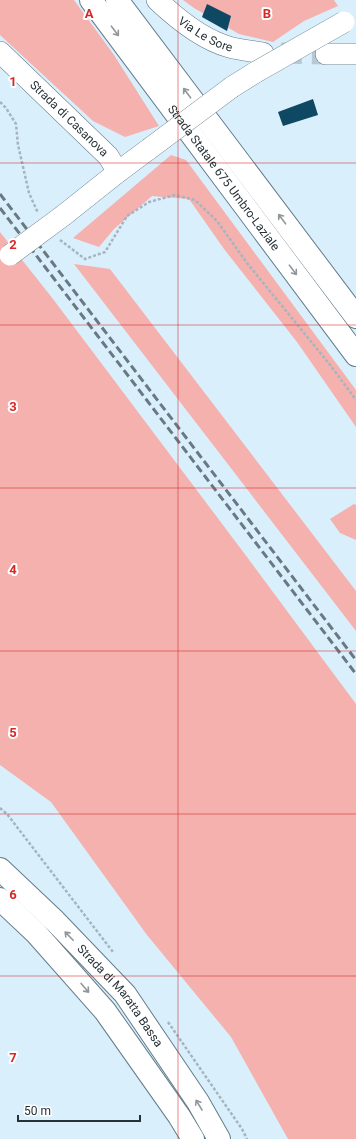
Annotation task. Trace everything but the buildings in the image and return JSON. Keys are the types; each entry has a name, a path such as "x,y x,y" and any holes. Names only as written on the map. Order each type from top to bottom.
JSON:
{"main road":[{"name":"Strada Statale 675 Umbro-Laziale","path":"91,0 356,355"},
{"name":"Strada Statale 675 Umbro-Laziale","path":"117,0 356,317"},
{"name":"Strada di Maratta Bassa","path":"0,869 55,921 125,994 198,1102 219,1139"},
{"name":"Strada di Maratta Bassa","path":"0,899 36,933 105,1011 179,1116 193,1139"}],"street":[{"name":"Via Le Sore","path":"157,0 172,14 200,34 259,63"},
{"path":"5,259 232,87 259,63 350,20"},
{"name":"Strada di Casanova","path":"0,52 108,156 118,172"},
{"path":"326,54 356,54"}],"path":[{"path":"0,102 6,108 16,124 18,145 29,193 40,216"},
{"path":"59,240 85,259 105,252 127,216 149,202 175,195 194,200 217,221 247,263 331,366 356,400"}],"shaded area":[{"path":"0,0 74,0 114,55 159,126 125,137 93,121 0,35"},
{"path":"183,0 334,0 338,6 304,21 273,42 239,34"},
{"path":"171,155 186,160 356,390 356,427 297,342 224,249 189,199 152,196 114,229 99,247 73,238"},
{"path":"0,232 53,299 356,704 356,1139 288,1139 231,1037 147,935 51,802 0,765"},
{"path":"74,264 110,269 356,591 356,631"},
{"path":"354,504 356,505 356,540 340,533 330,519"}],"tunnel":[{"path":"281,53 326,54"}],"railway":[{"path":"0,194 356,660"},
{"path":"0,208 356,674"}]}
